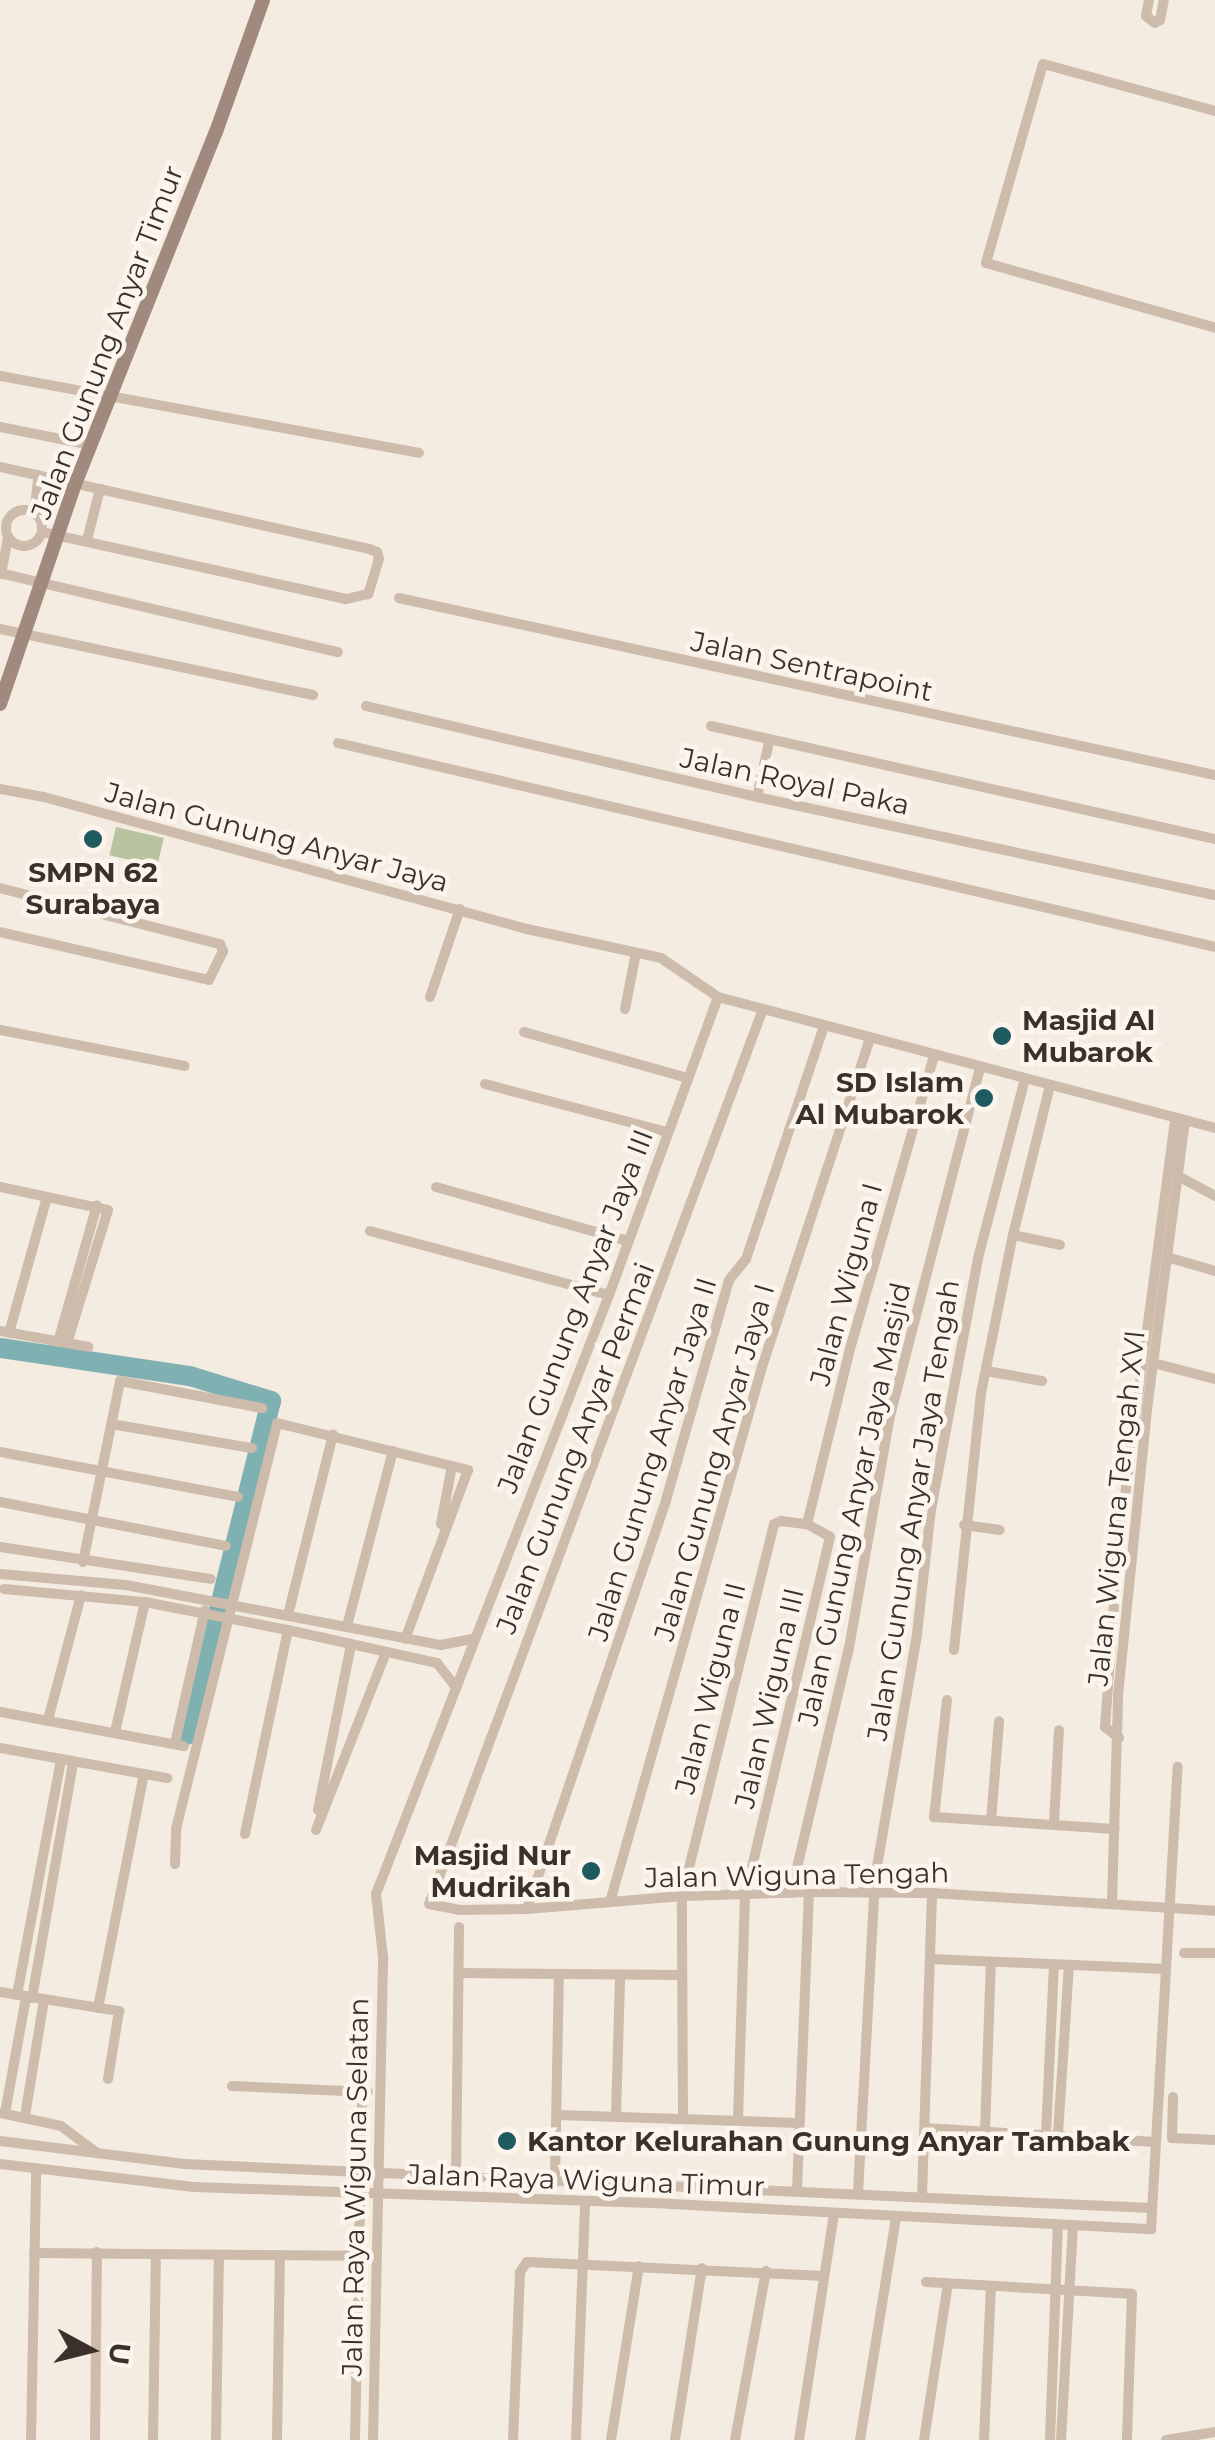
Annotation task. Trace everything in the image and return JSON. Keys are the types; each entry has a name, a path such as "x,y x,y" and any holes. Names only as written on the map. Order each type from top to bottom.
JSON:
{"street":[{"name":"Jalan Gunung Anyar Timur","path":"0,704 75,484 227,105 263,0"},
{"path":"1148,0 1146,16 1156,22 1164,0"},
{"path":"1215,111 1043,64 986,263 1215,328"},
{"path":"0,376 419,454"},
{"path":"0,427 91,445"},
{"path":"0,467 377,552 368,594 342,598 59,534 42,532 27,546 8,539"},
{"path":"39,475 34,513 42,532"},
{"path":"87,540 100,489"},
{"path":"34,513 20,510 3,524 8,539 0,574 338,652"},
{"name":"Jalan Sentrapoint","path":"399,598 1215,776"},
{"path":"0,630 313,695"},
{"name":"Jalan Royal Paka","path":"366,706 757,797 1215,895"},
{"path":"711,726 777,744 1215,838"},
{"path":"338,743 1215,947"},
{"path":"757,797 777,744"},
{"name":"Jalan Gunung Anyar Jaya","path":"0,789 44,797 540,931 636,952 669,962 718,997 1215,1128"},
{"path":"0,888 220,944 223,951 210,980 0,932"},
{"path":"430,997 460,909"},
{"path":"625,1010 636,952"},
{"name":"Jalan Gunung Anyar Jaya III","path":"454,1685 609,1295 718,997"},
{"name":"Jalan Gunung Anyar Permai","path":"428,1902 763,1009"},
{"name":"Jalan Gunung Anyar Jaya II","path":"526,1909 666,1500 729,1280 746,1260 824,1026"},
{"path":"0,1030 185,1066"},
{"path":"524,1032 688,1078"},
{"name":"Jalan Gunung Anyar Jaya I","path":"610,1902 762,1367 870,1038"},
{"name":"Jalan Wiguna I","path":"807,1524 850,1348 934,1056"},
{"name":"Jalan Gunung Anyar Jaya Masjid","path":"791,1893 849,1648 890,1416 980,1068"},
{"name":"Jalan Gunung Anyar Jaya Tengah","path":"858,2193 873,1892 917,1634 931,1510 970,1297 1025,1079"},
{"path":"486,1084 667,1132"},
{"path":"954,1650 964,1525 986,1371 1013,1234 1050,1086"},
{"path":"1118,1738 1104,1727 1118,1548 1180,1120"},
{"name":"Jalan Wiguna Tengah XVI","path":"1112,1902 1118,1694 1153,1363 1178,1176 1180,1120"},
{"path":"1178,1176 1215,1196"},
{"path":"0,1187 101,1206 62,1342"},
{"path":"436,1187 628,1241"},
{"path":"47,1197 4,1332 89,1347"},
{"path":"370,1231 609,1295"},
{"path":"1013,1234 1060,1246"},
{"path":"1167,1258 1215,1271"},
{"path":"1153,1363 1215,1379"},
{"path":"986,1371 1042,1381"},
{"path":"83,1562 120,1381 262,1408"},
{"path":"175,1864 176,1829 278,1423 468,1473 404,1639"},
{"path":"111,1424 252,1448"},
{"path":"288,1615 333,1435"},
{"path":"347,1626 393,1451"},
{"path":"0,1452 238,1497"},
{"path":"438,1544 452,1466"},
{"path":"0,1502 226,1546"},
{"name":"Jalan Wiguna II","path":"682,1896 774,1524 807,1524"},
{"name":"Jalan Wiguna III","path":"744,1896 830,1537 807,1524"},
{"path":"964,1525 1000,1530"},
{"path":"0,1547 211,1580"},
{"path":"454,1685 437,1663 288,1630 144,1602 81,1595 2,1594 4,1574 90,1580 210,1599 442,1645 472,1640"},
{"path":"48,1720 81,1595"},
{"path":"0,1712 180,1744 210,1599"},
{"path":"115,1732 144,1602"},
{"path":"245,1834 288,1630"},
{"path":"351,1645 322,1775 316,1826 386,1652"},
{"path":"437,1663 442,1645"},
{"name":"Jalan Raya Wiguna Selatan","path":"372,2440 379,2172 380,1935 376,1894 454,1685"},
{"path":"947,1700 931,1813 939,1820 1115,1829"},
{"path":"991,1821 1000,1722"},
{"path":"1054,1824 1059,1730"},
{"path":"0,1748 167,1778"},
{"path":"67,1760 30,1997 2,2113 61,2126 96,2154"},
{"path":"1152,2208 1178,1767"},
{"path":"98,2008 144,1774"},
{"path":"797,2190 810,1892"},
{"name":"Jalan Wiguna Tengah","path":"428,1902 459,1910 526,1909 682,1896 873,1892 1112,1902 1215,1911"},
{"path":"922,2196 932,1894"},
{"path":"682,1896 683,2118"},
{"path":"738,2119 744,1896"},
{"path":"456,2171 459,1927"},
{"path":"1184,1952 1215,1953"},
{"path":"930,1958 1166,1970"},
{"path":"985,2132 991,1962"},
{"path":"1046,2134 1054,1965"},
{"path":"1058,2134 1069,1966"},
{"path":"460,1972 681,1975"},
{"path":"555,2178 560,1975"},
{"path":"616,2115 620,1977"},
{"path":"0,1992 120,2015 108,2080"},
{"path":"24,2116 30,1997"},
{"path":"232,2086 379,2091"},
{"name":"Jalan Raya Wiguna Selatan","path":"355,2440 362,2092"},
{"path":"1173,2097 1172,2138 1215,2140"},
{"path":"558,2115 799,2123"},
{"path":"925,2128 1155,2142"},
{"name":"Jalan Raya Wiguna Timur","path":"0,2141 185,2164 456,2171 1152,2208 1150,2229 1058,2226 671,2204 194,2187 0,2164"},
{"path":"31,2440 36,2170"},
{"path":"671,2204 672,2184"},
{"path":"576,2440 585,2201"},
{"path":"799,2440 834,2214"},
{"path":"860,2440 896,2218"},
{"path":"1050,2440 1058,2226"},
{"path":"1061,2440 1073,2226"},
{"path":"94,2440 97,2252"},
{"path":"34,2253 358,2256"},
{"path":"154,2440 156,2254"},
{"path":"216,2440 219,2255"},
{"path":"277,2440 280,2256"},
{"path":"513,2440 522,2266 527,2262 824,2276"},
{"path":"611,2440 639,2266"},
{"path":"675,2440 702,2268"},
{"path":"736,2440 766,2271"},
{"path":"926,2282 1070,2288 1135,2297 1128,2440"},
{"path":"924,2440 948,2284"},
{"path":"984,2440 991,2286"},
{"path":"1167,2439 1215,2432"}],"green space":[{"path":"116,827 164,838 157,866 109,855"}],"waterway":[{"path":"0,1348 190,1376 271,1401 188,1735"}],"place":[{"name":"SMPN 62 Surabaya","path":"93,839"},
{"name":"Masjid Al Mubarok","path":"1002,1036"},
{"name":"SD Islam Al Mubarok","path":"984,1098"},
{"name":"Masjid Nur Mudrikah","path":"591,1871"},
{"name":"Kantor Kelurahan Gunung Anyar Tambak","path":"507,2141"}]}
